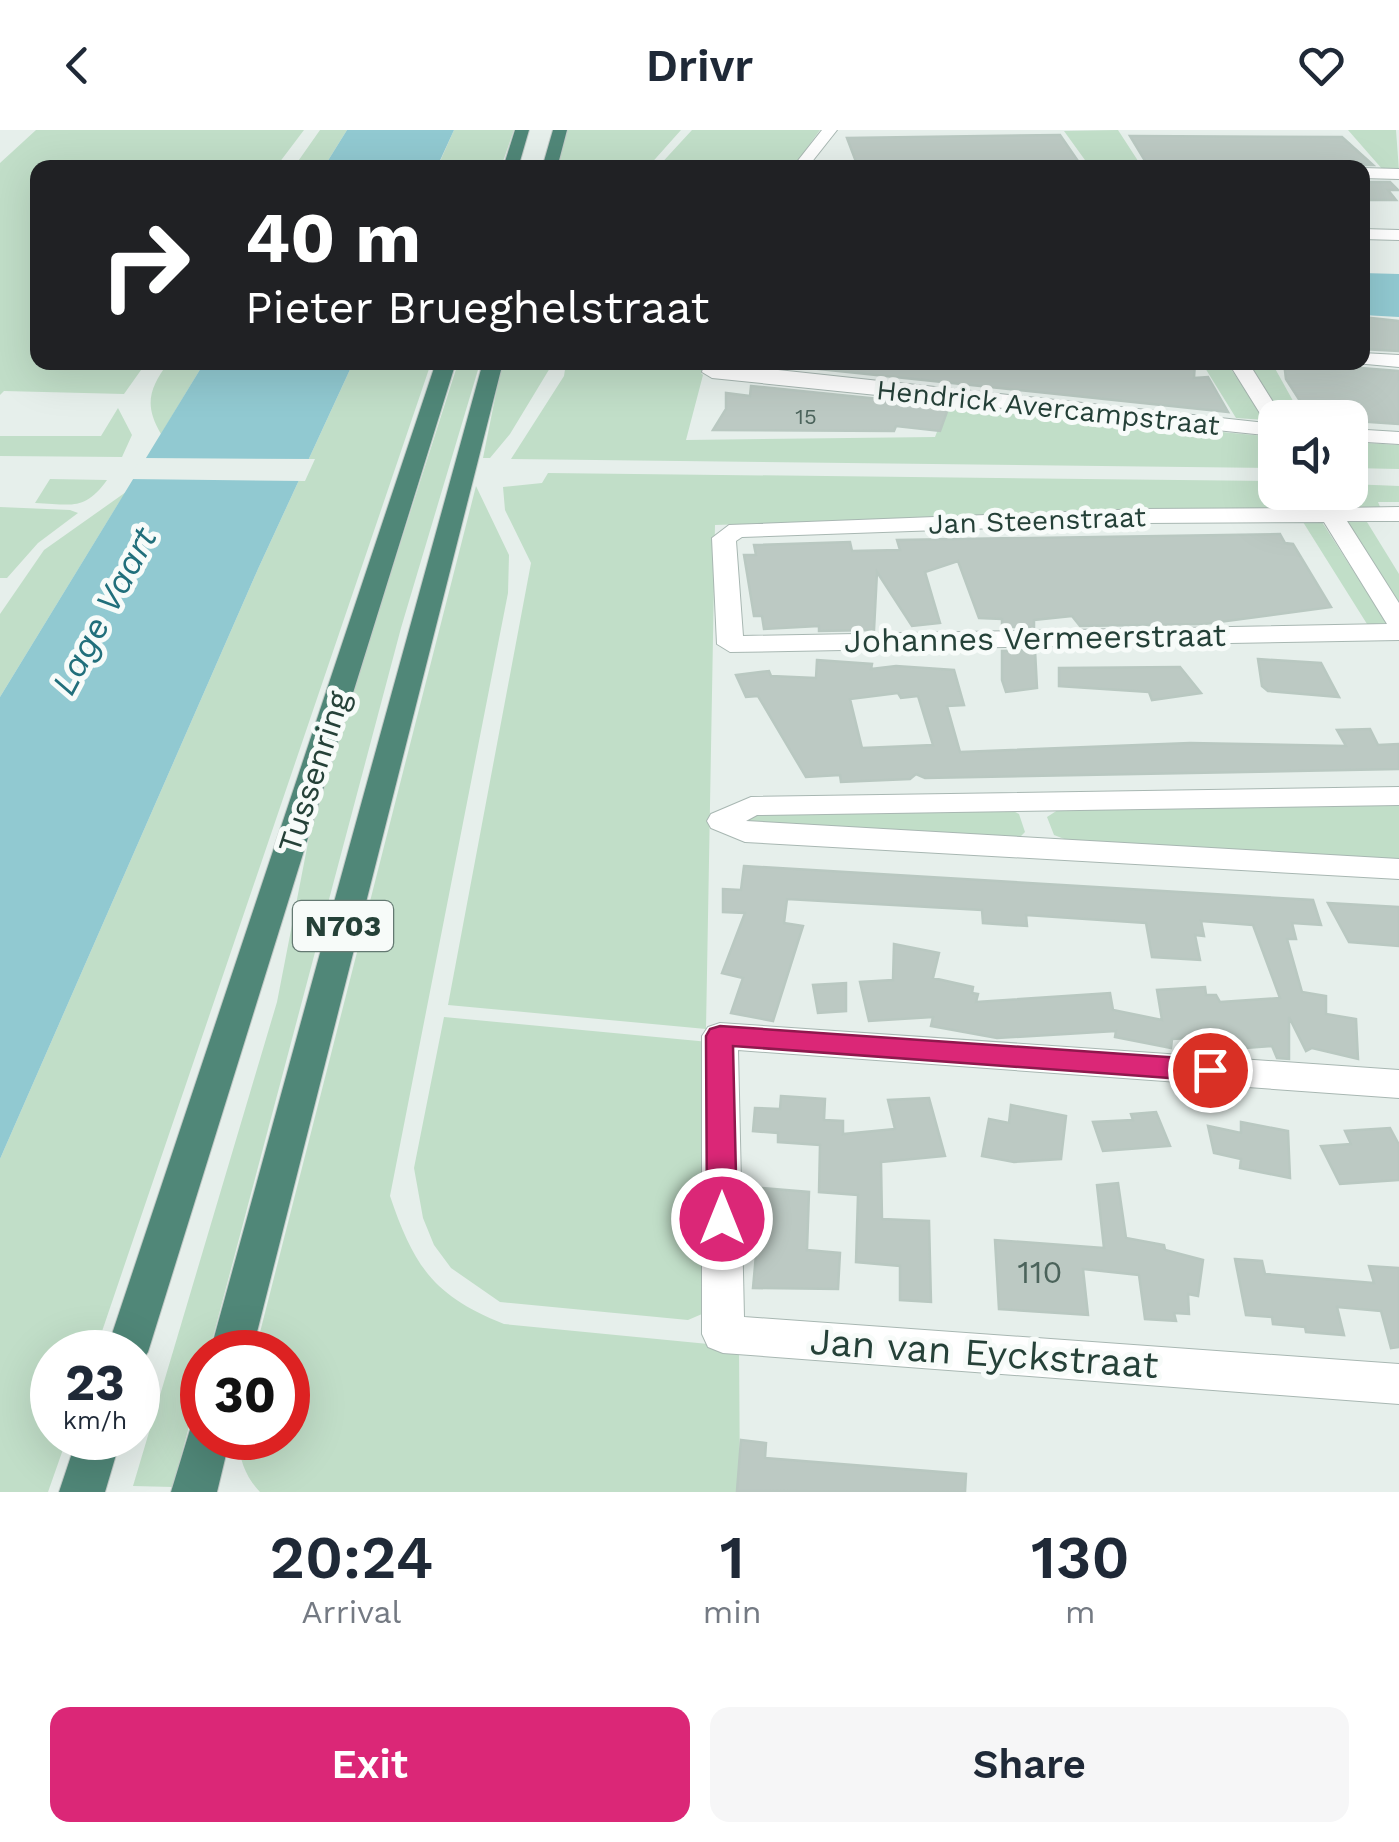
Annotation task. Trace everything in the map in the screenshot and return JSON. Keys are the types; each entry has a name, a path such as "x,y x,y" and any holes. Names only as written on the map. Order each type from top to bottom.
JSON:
{"highway":[{"path":"513,160 522,130"},
{"path":"552,160 560,130"},
{"name":"Tussenring","path":"134,1330 443,370"},
{"name":"Tussenring","path":"237,1330 492,370"},
{"path":"82,1492 92,1460"},
{"path":"194,1492 202,1460"}],"street":[{"path":"805,160 830,130"},
{"path":"1370,173 1399,174"},
{"path":"1370,234 1399,234"},
{"path":"1370,344 1399,346"},
{"path":"1370,359 1399,361"},
{"name":"Hendrick Avercampstraat","path":"712,370 1258,428"},
{"path":"1243,370 1262,400"},
{"path":"1368,436 1399,438"},
{"name":"Jan Steenstraat","path":"726,585 724,538 738,530 1258,506"},
{"path":"1327,510 1399,623"},
{"name":"Jan Steenstraat","path":"1368,510 1399,514"},
{"name":"Johannes Vermeerstraat","path":"726,585 730,644 1399,632"},
{"path":"1399,796 751,806 722,821 746,832 1399,869"},
{"path":"1032,801 1042,849"},
{"name":"Jan van Eyckstraat","path":"1399,1084 720,1036 723,1334 1399,1384"}],"green space":[{"path":"36,130 304,130 281,160 30,160 30,370 141,370 124,394 4,391 0,395 0,163"},
{"path":"320,130 347,130 328,160 299,160"},
{"path":"454,130 514,130 503,160 441,160"},
{"path":"566,130 681,130 654,160 558,160"},
{"path":"692,130 820,130 798,160 664,160"},
{"path":"1118,130 1137,160 1085,160 1064,131"},
{"path":"1348,130 1396,130 1399,171 1383,170"},
{"path":"163,370 200,370 161,434 151,406 156,381"},
{"path":"350,370 429,370 102,1330 30,1330 30,1460 59,1460 48,1492 0,1492 0,1159 258,569"},
{"path":"456,370 478,370 401,628 215,1330 180,1330 180,1460 173,1487 133,1486 141,1460 160,1460 160,1395 277,1002 313,817"},
{"path":"501,370 549,370 510,434 490,458 483,458"},
{"path":"565,370 703,370 686,440 935,437 947,406 1258,435 1258,468 511,459"},
{"path":"1206,370 1232,370 1258,410 1258,420 1236,418"},
{"path":"1253,370 1276,370 1293,400 1272,400"},
{"path":"118,408 132,435 122,457 0,456 0,436 101,436"},
{"path":"1368,443 1399,445 1399,469 1368,468"},
{"path":"548,473 1258,481 1258,509 715,525 706,1029 448,1005 531,563 505,510 503,487 542,483"},
{"path":"50,479 107,480 84,502 35,503"},
{"path":"1368,485 1399,486 1399,502 1378,502 1381,509 1368,508"},
{"path":"476,486 509,555 508,593 390,1196 408,1242 430,1276 460,1302 504,1324 739,1347 740,1492 260,1492 242,1460 310,1460 310,1330 261,1330"},
{"path":"126,492 0,697 0,614 44,550"},
{"path":"0,507 78,513 38,543 7,578 0,578"},
{"path":"1303,522 1322,522 1388,625 1367,624"},
{"path":"1344,522 1367,522 1399,574 1399,609"},
{"path":"1399,804 1399,860 1072,842 1054,835 1047,817 1061,808"},
{"path":"1004,806 1019,814 1025,832 1014,843 742,825 744,817 759,813"},
{"path":"444,1017 709,1042 709,1311 688,1320 500,1302 451,1268 434,1245 423,1218 414,1168"}],"water":[{"path":"347,130 454,130 440,160 328,160"},
{"path":"1370,273 1399,274 1399,317 1370,315"},
{"name":"Lage Vaart","path":"200,370 350,370 258,569 0,1159 0,697"}],"pier":[{"path":"141,458 315,459 305,481 128,479"}],"building":[{"path":"1060,135 1077,160 855,160 847,138"},
{"path":"1130,136 1342,137 1367,160 1145,160"},
{"path":"1370,182 1390,182 1398,190 1388,190 1396,200 1370,200"},
{"path":"1370,318 1399,321 1399,351 1370,349"},
{"path":"828,370 1194,370 1194,378 1208,377 1228,412"},
{"path":"1285,370 1399,371 1399,424 1368,422 1368,400 1299,400"},
{"path":"751,386 949,406 940,431 896,426 894,431 713,430 726,409 726,393 750,396"},
{"path":"1280,534 1285,543 1293,544 1331,607 1204,624 1080,626 1072,616 1034,620 1034,627 1002,627 1002,619 979,618 958,561 925,572 940,623 912,626 877,572 874,630 819,631 819,626 764,629 762,616 754,616 744,555 756,555 754,545 850,542 852,551 900,550 897,540"},
{"path":"1035,650 1037,688 1006,692 1002,651"},
{"path":"1258,659 1321,663 1339,697 1268,691 1262,686"},
{"path":"817,660 872,664 871,669 896,666 954,670 964,705 947,706 960,752 1190,743 1346,746 1337,730 1370,729 1378,745 1399,744 1399,769 925,778 916,774 910,779 841,782 840,775 806,777 758,696 746,697 736,675 769,671 771,676 816,678","holes":["898,693 901,698 918,696 933,745 862,748 850,699"]},
{"path":"1180,667 1201,693 1152,700 1149,692 1059,686 1059,668"},
{"path":"744,866 1313,900 1321,925 1292,923 1296,939 1287,939 1302,992 1326,996 1326,1014 1356,1019 1358,1059 1312,1048 1306,1051 1289,1017 1289,1059 1277,1058 1272,1046 1232,1049 1226,1036 1172,1039 1171,1048 1115,1037 1116,1031 997,1038 931,1026 933,1017 869,1021 860,982 893,980 894,944 939,953 933,978 973,987 972,993 978,994 976,1002 1110,993 1113,1010 1162,1020 1157,990 1205,987 1206,995 1216,995 1220,1002 1280,998 1253,925 1201,921 1204,936 1195,935 1200,960 1152,957 1146,923 1026,915 1027,926 983,923 982,910 787,899 784,923 803,926 773,1021 731,1013 743,978 722,973 745,913 723,912 723,889 741,890"},
{"path":"1328,903 1399,907 1399,946 1349,942"},
{"path":"846,983 846,1011 818,1013 813,985"},
{"path":"781,1096 825,1099 824,1120 843,1121 843,1134 895,1129 888,1100 929,1098 945,1156 881,1162 882,1219 929,1221 931,1302 900,1300 900,1266 856,1262 858,1195 819,1192 820,1145 778,1142 778,1133 753,1131 755,1108 780,1109"},
{"path":"1011,1105 1066,1116 1061,1159 1014,1162 982,1156 989,1119 1009,1123"},
{"path":"1156,1112 1170,1146 1103,1151 1093,1122 1133,1120 1131,1114"},
{"path":"1241,1122 1288,1131 1290,1178 1240,1168 1241,1159 1214,1153 1208,1126 1241,1133"},
{"path":"1390,1128 1399,1145 1399,1180 1340,1184 1321,1146 1351,1144 1345,1131"},
{"path":"1118,1183 1126,1238 1164,1245 1165,1250 1203,1260 1198,1296 1188,1294 1189,1314 1174,1313 1176,1321 1145,1319 1139,1275 1083,1269 1088,1315 999,1309 995,1240 1104,1248 1097,1185"},
{"path":"762,1188 809,1192 807,1250 840,1253 838,1289 753,1288"},
{"path":"1235,1259 1262,1261 1265,1274 1374,1283 1369,1266 1399,1268 1399,1347 1391,1348 1381,1311 1337,1307 1344,1335 1306,1332 1305,1327 1273,1324 1272,1317 1246,1315"},
{"path":"741,1440 766,1443 765,1458 966,1474 965,1492 737,1491"}],"route":[{"path":"722,1219 720,1036 1210,1070"}]}
